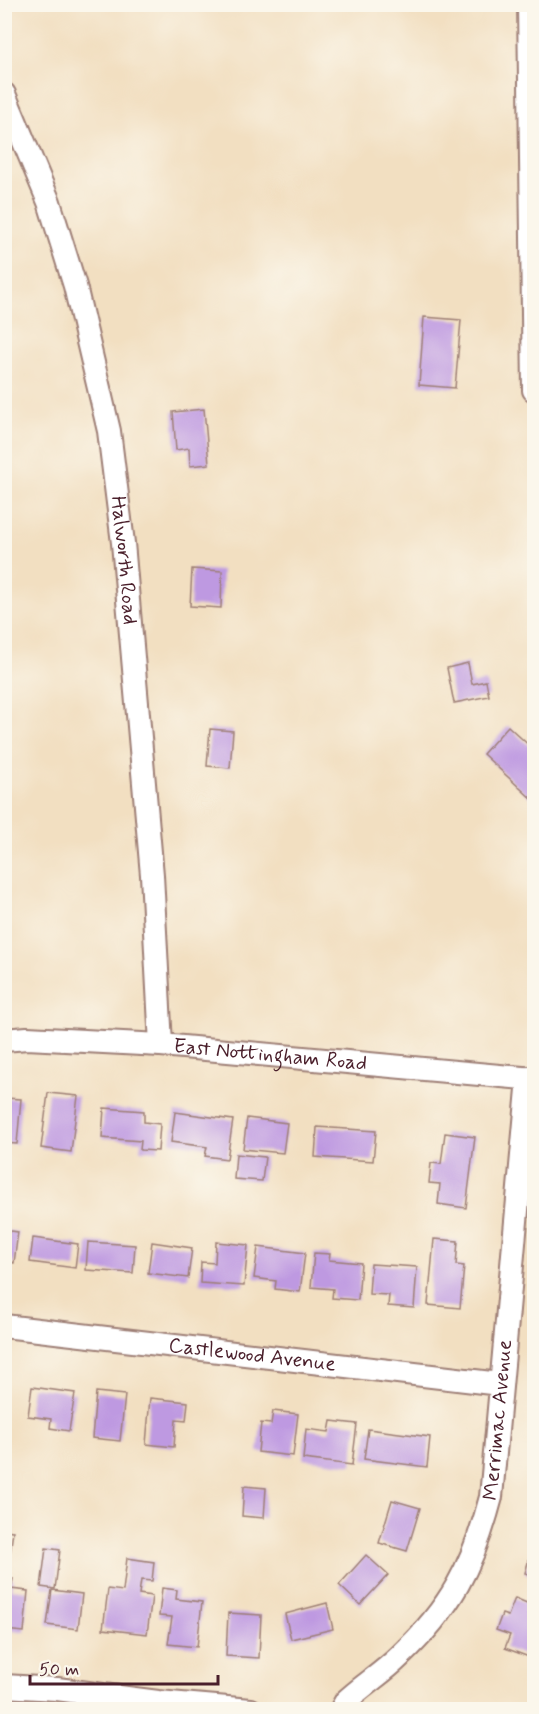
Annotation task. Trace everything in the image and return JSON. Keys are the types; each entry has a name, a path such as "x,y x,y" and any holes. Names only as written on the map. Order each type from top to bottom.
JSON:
{"street":[{"path":"529,4 534,390"},
{"name":"Halworth Road","path":"4,94 49,202 75,286 109,431 123,543 152,874 161,1045"},
{"name":"East Nottingham Road","path":"4,1040 27,1038 161,1045 532,1078"},
{"name":"Merrimac Avenue","path":"341,1710 346,1701 360,1688 398,1659 441,1613 464,1576 482,1533 491,1497 500,1384 532,1078"},
{"name":"Castlewood Avenue","path":"4,1326 500,1384"},
{"path":"4,1686 57,1689 158,1702 250,1710"}],"building":[{"path":"424,317 461,320 455,388 419,385"},
{"path":"204,409 209,464 190,466 189,448 176,450 173,412"},
{"path":"192,569 222,571 221,608 190,606"},
{"path":"468,663 472,684 486,681 489,696 454,703 447,668"},
{"path":"508,726 534,750 534,801 483,754"},
{"path":"210,729 233,731 230,768 207,766"},
{"path":"48,1093 78,1096 71,1152 41,1148"},
{"path":"4,1098 21,1099 17,1144 4,1143"},
{"path":"104,1108 144,1111 144,1122 160,1124 158,1151 140,1150 141,1141 102,1138"},
{"path":"175,1112 233,1120 227,1159 205,1156 207,1147 171,1142"},
{"path":"247,1118 287,1123 283,1153 243,1149"},
{"path":"317,1127 376,1131 373,1161 315,1157"},
{"path":"445,1133 475,1137 466,1208 438,1204 440,1184 429,1183 431,1163 441,1164"},
{"path":"236,1154 265,1157 262,1181 234,1179"},
{"path":"4,1230 18,1232 14,1263 4,1262"},
{"path":"33,1238 78,1244 75,1268 30,1262"},
{"path":"434,1239 458,1241 456,1265 464,1266 460,1308 428,1305"},
{"path":"88,1242 135,1245 133,1273 86,1270"},
{"path":"152,1242 192,1248 188,1278 148,1273"},
{"path":"216,1242 248,1245 244,1286 200,1283 201,1262 215,1263"},
{"path":"258,1247 305,1253 300,1292 275,1289 276,1281 254,1278"},
{"path":"314,1253 330,1254 329,1260 361,1263 358,1300 332,1298 333,1289 311,1287"},
{"path":"371,1264 417,1267 414,1308 388,1306 389,1295 369,1294"},
{"path":"32,1387 75,1393 69,1431 50,1428 51,1419 28,1416"},
{"path":"96,1392 125,1395 120,1441 92,1438"},
{"path":"150,1398 188,1402 186,1421 176,1420 174,1447 146,1444"},
{"path":"273,1411 298,1414 293,1456 258,1452 261,1423 271,1424"},
{"path":"331,1421 357,1424 352,1465 303,1459 306,1429 329,1432"},
{"path":"368,1429 430,1437 427,1467 364,1459"},
{"path":"244,1486 266,1488 264,1518 242,1516"},
{"path":"392,1500 420,1508 407,1551 379,1543"},
{"path":"4,1530 13,1531 10,1554 4,1554"},
{"path":"534,1541 534,1576 525,1573"},
{"path":"46,1548 60,1550 55,1589 41,1587"},
{"path":"366,1555 388,1575 360,1605 339,1585"},
{"path":"127,1558 154,1562 152,1581 141,1580 139,1594 152,1596 147,1634 103,1629 108,1589 123,1591"},
{"path":"4,1578 13,1579 11,1589 28,1591 24,1632 4,1630"},
{"path":"162,1588 177,1590 176,1599 202,1602 197,1647 168,1644 172,1617 159,1616"},
{"path":"52,1590 82,1594 78,1629 47,1625"},
{"path":"515,1598 534,1606 534,1647 529,1657 505,1648 510,1635 496,1630 502,1614 508,1616"},
{"path":"327,1603 333,1629 291,1639 285,1614"},
{"path":"228,1613 261,1615 259,1658 226,1656"}]}
